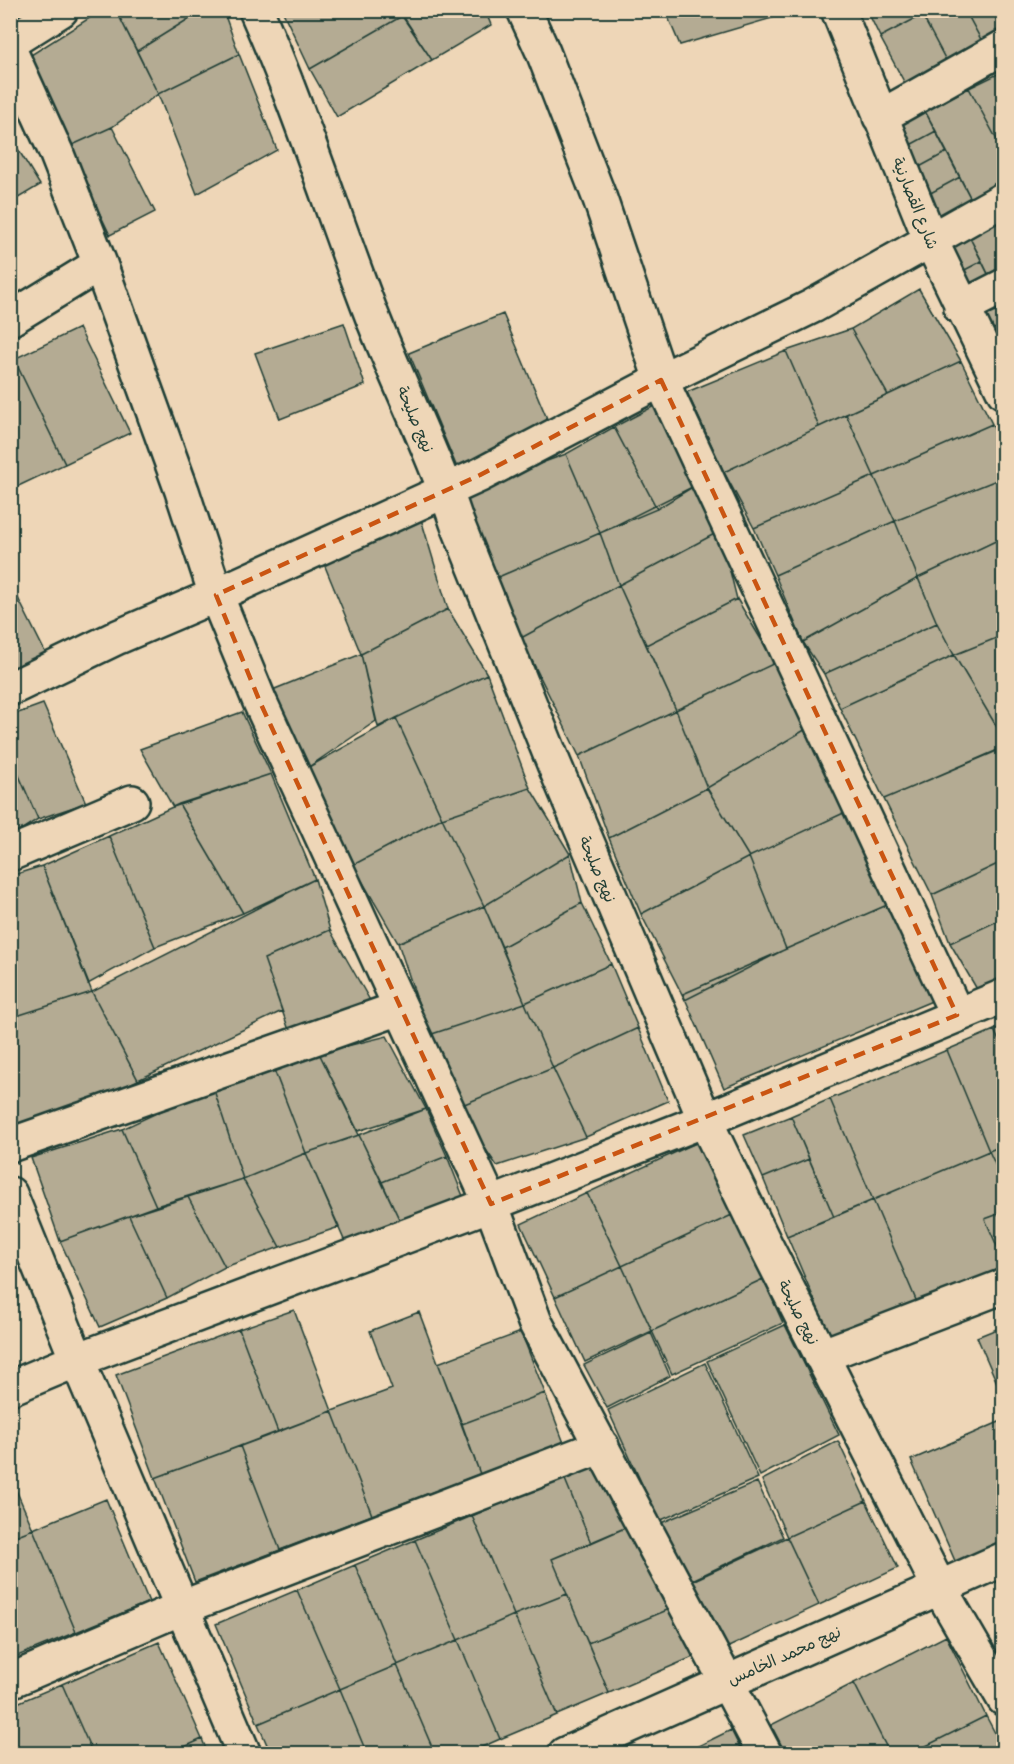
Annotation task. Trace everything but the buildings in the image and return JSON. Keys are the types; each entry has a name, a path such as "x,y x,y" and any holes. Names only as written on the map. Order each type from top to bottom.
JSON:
{"street":[{"path":"10,42 61,10"},
{"name":"نهج صليحة","path":"256,10 314,153 374,321 446,490 457,523 554,764 705,1120 821,1356 939,1587 1004,1699"},
{"path":"524,10 543,52 600,199 662,380 957,1015"},
{"name":"شارع القصارنية","path":"838,10 931,241 962,308 1002,384"},
{"path":"880,117 1004,47"},
{"path":"10,51 56,152 100,264 182,491 216,596 260,702 491,1204 535,1322 765,1754"},
{"path":"10,689 480,475 662,380 813,306 1004,199"},
{"path":"10,319 100,264"},
{"path":"962,308 1004,286"},
{"path":"10,855 132,802"},
{"path":"10,1388 77,1360 491,1204 705,1120 1004,996"},
{"path":"10,1145 400,1008"},
{"path":"10,1194 77,1360 244,1754"},
{"path":"821,1356 1004,1286"},
{"path":"10,1681 181,1608 602,1446"},
{"name":"نهج محمد الخامس","path":"565,1754 1004,1559"}],"highlighted area":[{"path":"661,380 957,1015 491,1204 260,702 216,595 480,475"}]}
